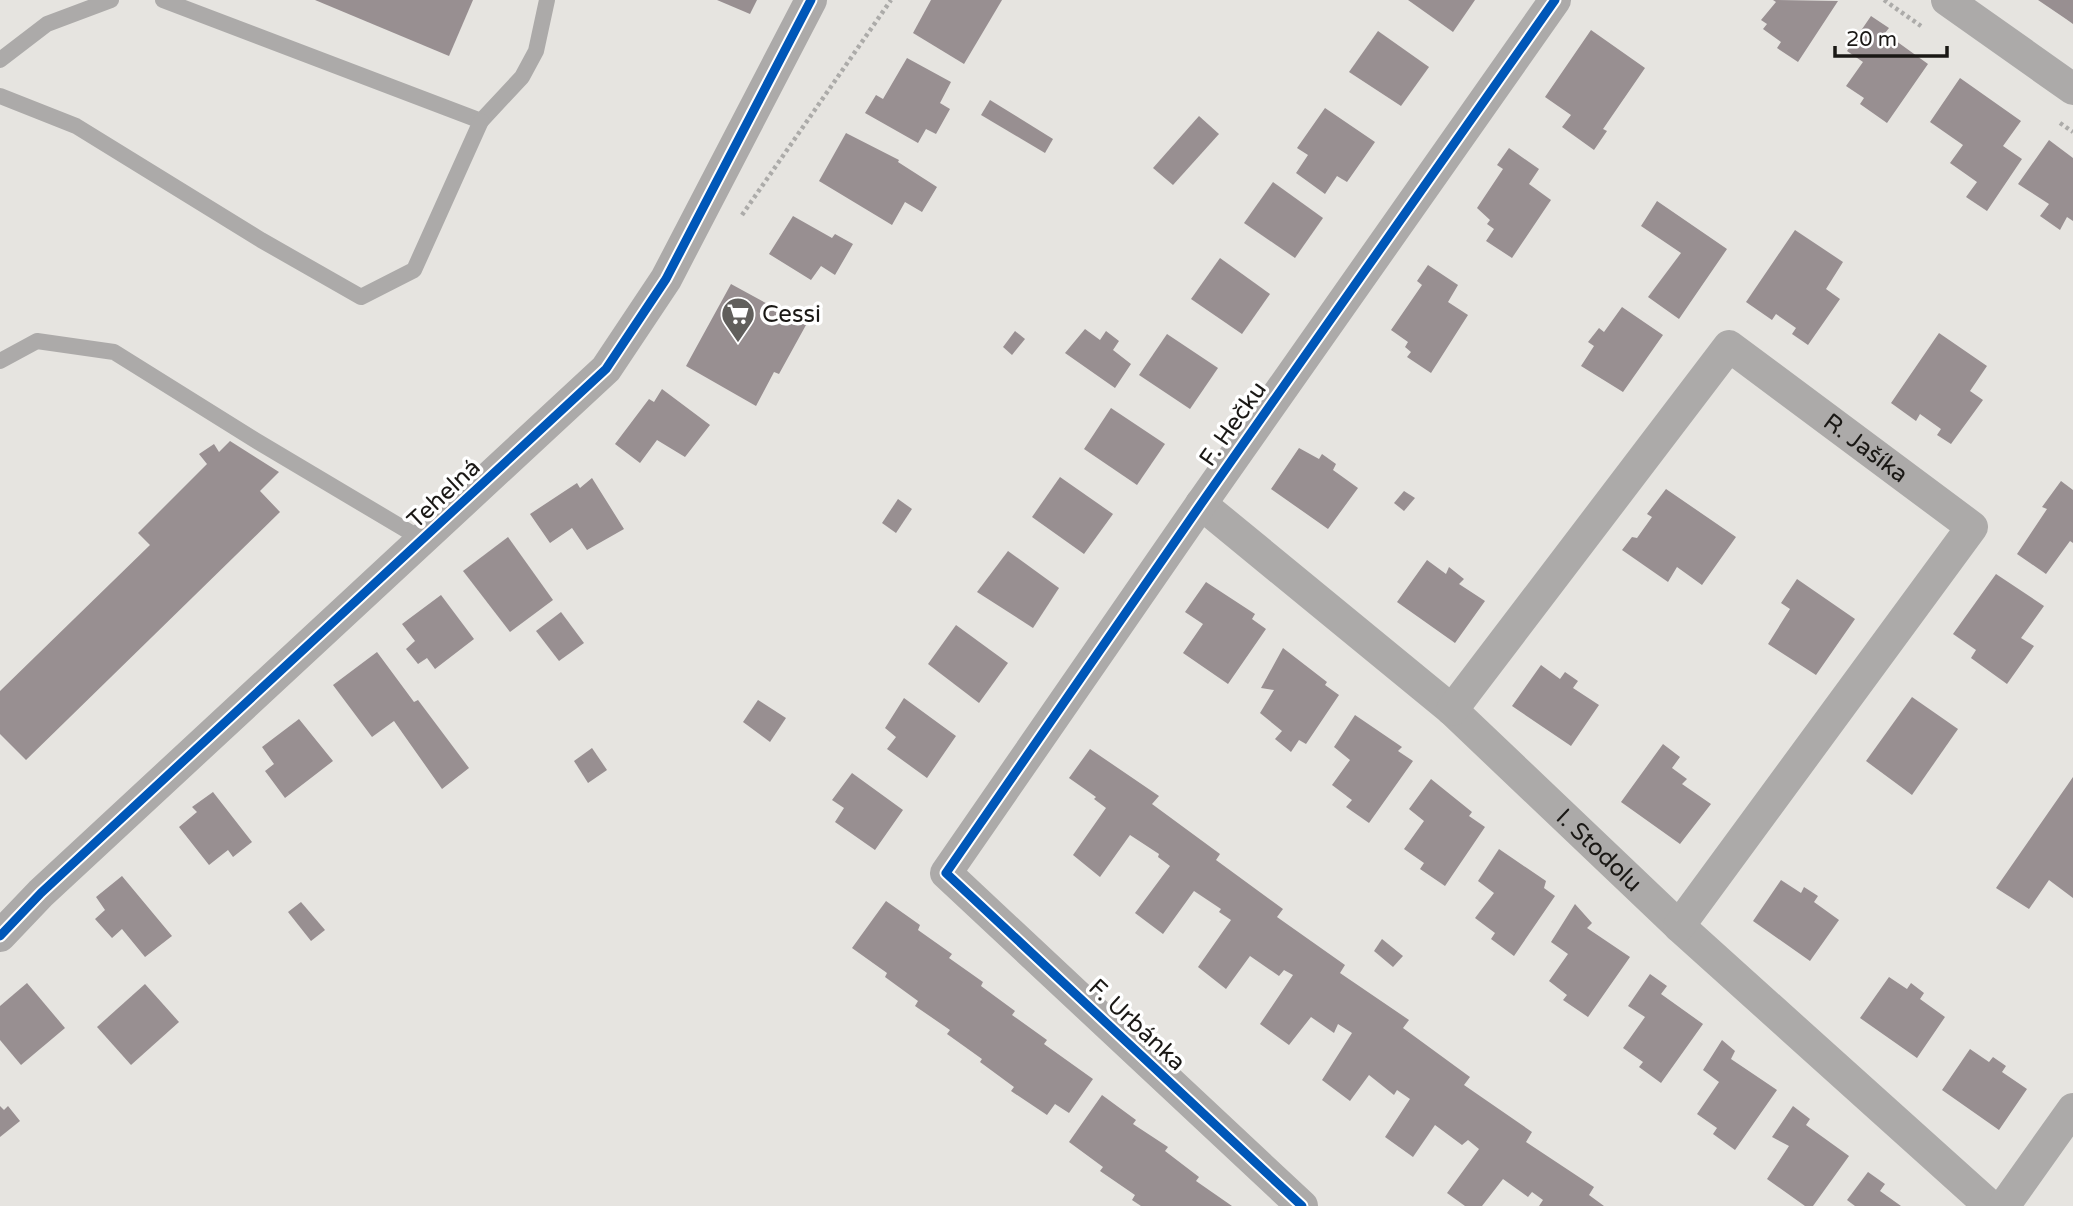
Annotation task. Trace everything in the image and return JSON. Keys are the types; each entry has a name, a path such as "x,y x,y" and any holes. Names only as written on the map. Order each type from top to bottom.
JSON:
{"street":[{"name":"Tehelná","path":"0,936 41,892 606,369 666,279 811,0"},
{"name":"F. Hečku","path":"946,873 1200,504 1555,0"},
{"path":"1947,0 2073,89"},
{"name":"R. Jašíka","path":"1452,710 1729,346 1972,527 1679,926"},
{"name":"I. Stodolu","path":"1200,504 1452,710 1679,926 1990,1206"},
{"name":"F. Urbánka","path":"946,873 1302,1206"},
{"path":"2004,1206 2073,1110"}],"lane":[{"path":"0,61 47,24 111,0"},
{"path":"163,0 481,121"},
{"path":"0,96 76,126 261,240 361,297 414,270 481,121 522,77 537,51 547,0"},
{"path":"0,361 37,341 114,352 423,540"}],"building":[{"path":"315,0 473,0 449,56"},
{"path":"717,0 757,0 750,14"},
{"path":"931,0 1002,0 964,64 913,33"},
{"path":"1408,0 1475,0 1453,32"},
{"path":"1773,0 1838,1 1798,62 1777,48 1781,42 1763,29 1767,24 1761,20 1776,2"},
{"path":"2038,0 2073,0 2073,24 2066,19"},
{"path":"1871,16 1889,28 1885,33 1928,64 1887,123 1860,104 1864,98 1846,86 1863,62 1847,51"},
{"path":"1591,30 1645,68 1603,129 1607,131 1594,150 1562,127 1571,115 1545,97"},
{"path":"1378,31 1429,67 1401,106 1349,72"},
{"path":"907,58 951,82 940,103 950,109 936,134 926,129 918,143 865,113 876,95 883,99"},
{"path":"1960,78 2021,121 2003,146 2022,159 1987,211 1966,197 1977,182 1950,163 1963,145 1930,122"},
{"path":"990,100 1053,139 1045,153 981,115"},
{"path":"1325,108 1375,142 1347,182 1337,176 1325,194 1296,173 1308,155 1297,148"},
{"path":"1199,116 1219,134 1173,185 1153,168"},
{"path":"846,133 899,160 898,162 937,187 922,212 905,202 892,225 819,181"},
{"path":"2049,140 2073,158 2073,221 2067,217 2060,230 2040,216 2049,204 2018,184"},
{"path":"1509,148 1539,169 1529,184 1551,200 1512,258 1486,241 1494,229 1487,224 1490,220 1477,208 1503,169 1497,165"},
{"path":"1273,182 1323,218 1295,258 1244,223"},
{"path":"1657,201 1727,249 1679,319 1648,297 1681,253 1641,226"},
{"path":"793,216 832,238 835,234 853,244 835,275 821,266 811,280 769,254"},
{"path":"1795,230 1843,262 1826,289 1840,299 1808,345 1792,334 1796,328 1776,314 1772,320 1746,302"},
{"path":"1220,258 1270,294 1242,334 1191,299"},
{"path":"1428,265 1458,285 1448,302 1468,315 1431,373 1407,357 1411,352 1405,347 1408,342 1391,330 1422,285 1417,281"},
{"path":"731,284 806,325 779,374 774,372 756,406 686,366"},
{"path":"1622,307 1663,335 1623,392 1581,366 1594,346 1588,342 1599,328 1604,332"},
{"path":"1085,329 1100,340 1106,331 1119,341 1113,350 1131,364 1115,388 1065,353"},
{"path":"1015,331 1025,339 1012,355 1003,347"},
{"path":"1939,333 1987,366 1970,391 1983,400 1951,444 1937,435 1941,429 1920,414 1916,421 1891,403"},
{"path":"1167,334 1218,368 1190,409 1139,375"},
{"path":"662,389 710,425 685,457 657,440 640,463 615,444 649,399 654,402"},
{"path":"1111,408 1165,444 1137,485 1084,449"},
{"path":"230,441 279,472 260,491 280,512 26,760 0,734 0,691 150,545 138,533 207,464 199,454 214,444 219,452"},
{"path":"1299,448 1319,459 1322,454 1336,464 1333,470 1358,488 1328,529 1271,489"},
{"path":"1060,477 1113,514 1084,554 1032,517"},
{"path":"592,478 624,529 587,550 572,528 550,543 530,514 577,483 580,488"},
{"path":"2061,481 2073,490 2073,543 2070,541 2046,574 2017,554 2047,509 2042,507"},
{"path":"1666,489 1736,537 1702,585 1677,567 1668,582 1622,550 1632,537 1637,538 1652,517 1647,514"},
{"path":"1404,491 1415,498 1404,511 1394,503"},
{"path":"898,499 912,509 896,533 882,523"},
{"path":"508,537 553,600 510,632 463,571"},
{"path":"1008,551 1059,588 1033,628 977,592"},
{"path":"1427,560 1446,574 1449,567 1464,579 1459,584 1485,601 1455,643 1397,602"},
{"path":"1996,574 2044,606 2021,638 2034,646 2007,684 1971,658 1976,650 1953,634"},
{"path":"1797,579 1855,619 1816,675 1768,644 1790,609 1781,603"},
{"path":"1206,582 1255,614 1252,619 1266,629 1228,684 1183,653 1203,624 1185,612"},
{"path":"441,595 474,639 435,669 427,658 418,664 406,649 415,641 402,624"},
{"path":"561,612 584,643 559,661 536,631"},
{"path":"956,625 1008,663 979,703 928,664"},
{"path":"1283,648 1327,682 1325,685 1339,695 1306,744 1299,740 1291,752 1275,739 1282,731 1260,713 1274,690 1261,688"},
{"path":"377,652 414,702 418,700 469,768 442,789 394,721 372,737 333,685"},
{"path":"1541,665 1560,679 1565,672 1578,681 1573,688 1599,705 1571,746 1512,706"},
{"path":"1912,697 1958,729 1912,795 1866,761"},
{"path":"904,698 956,736 927,778 887,749 896,737 885,728"},
{"path":"758,700 786,718 770,742 743,722"},
{"path":"1355,715 1402,747 1398,751 1413,761 1369,823 1346,807 1352,800 1332,785 1350,760 1334,747"},
{"path":"299,719 333,761 285,798 265,771 274,764 262,747"},
{"path":"1663,744 1680,757 1672,768 1687,779 1682,784 1711,804 1680,844 1621,802"},
{"path":"592,748 607,770 588,783 574,761"},
{"path":"1090,749 1159,796 1152,804 1220,854 1216,860 1283,909 1277,917 1345,965 1340,973 1409,1020 1403,1028 1470,1077 1464,1085 1532,1132 1526,1142 1594,1187 1589,1195 1604,1206 1539,1206 1543,1200 1532,1192 1528,1197 1503,1179 1482,1206 1465,1206 1447,1193 1479,1149 1468,1140 1462,1145 1435,1125 1413,1157 1385,1137 1410,1099 1397,1090 1394,1095 1369,1075 1350,1101 1322,1080 1352,1033 1338,1024 1334,1033 1311,1017 1289,1045 1260,1024 1293,975 1284,970 1279,976 1250,956 1226,989 1198,967 1231,920 1219,912 1221,909 1194,891 1163,934 1135,913 1170,866 1158,857 1159,854 1130,835 1100,877 1073,855 1106,808 1094,799 1096,797 1069,778"},
{"path":"852,773 903,810 875,850 835,822 844,808 832,800"},
{"path":"2073,777 2073,898 2049,880 2029,909 1996,888"},
{"path":"1431,779 1472,812 1469,816 1485,827 1445,886 1420,869 1424,863 1404,849 1424,821 1409,809"},
{"path":"213,792 252,842 233,857 228,850 209,865 179,827 197,812 192,807"},
{"path":"1499,849 1546,881 1544,888 1555,896 1514,956 1491,939 1495,933 1475,918 1494,893 1478,881"},
{"path":"122,876 172,936 145,957 122,929 112,938 95,919 105,910 96,897"},
{"path":"1781,880 1801,893 1804,887 1818,896 1814,902 1839,920 1810,961 1753,921"},
{"path":"886,901 920,925 918,930 952,954 949,958 983,982 981,986 1015,1011 1012,1015 1047,1040 1044,1044 1093,1079 1069,1113 1055,1104 1047,1115 1011,1091 1014,1087 980,1062 982,1059 947,1034 950,1030 915,1006 918,1001 885,977 887,973 852,948"},
{"path":"301,902 325,930 311,941 288,912"},
{"path":"1575,904 1592,923 1587,928 1630,957 1588,1017 1563,1000 1567,995 1549,981 1568,954 1551,942"},
{"path":"1382,939 1403,956 1393,967 1374,951"},
{"path":"1650,974 1667,986 1661,994 1703,1024 1661,1083 1639,1067 1643,1062 1623,1048 1645,1017 1628,1006"},
{"path":"1889,977 1907,989 1911,983 1924,993 1920,999 1945,1017 1917,1058 1860,1018"},
{"path":"27,983 65,1028 21,1065 0,1040 0,1006"},
{"path":"145,984 179,1022 131,1065 97,1027"},
{"path":"1722,1040 1735,1051 1731,1059 1777,1090 1735,1150 1713,1134 1717,1128 1697,1114 1719,1082 1703,1070"},
{"path":"1970,1049 1989,1062 1993,1057 2006,1066 2002,1072 2027,1089 1999,1130 1942,1090"},
{"path":"1102,1095 1136,1120 1133,1124 1168,1147 1165,1151 1199,1177 1196,1181 1232,1206 1141,1206 1132,1200 1135,1195 1100,1171 1103,1167 1069,1142"},
{"path":"0,1106 4,1110 8,1106 20,1121 0,1137"},
{"path":"1793,1106 1810,1119 1806,1125 1849,1156 1813,1206 1805,1206 1767,1179 1789,1146 1772,1137"},
{"path":"1868,1172 1885,1184 1880,1191 1901,1206 1855,1206 1847,1200"}],"cycle path":[{"path":"0,936 41,893 606,369 666,279 811,0"},
{"path":"1302,1206 946,873 1555,0"}],"place":[{"name":"Cessi","path":"738,344"}]}
